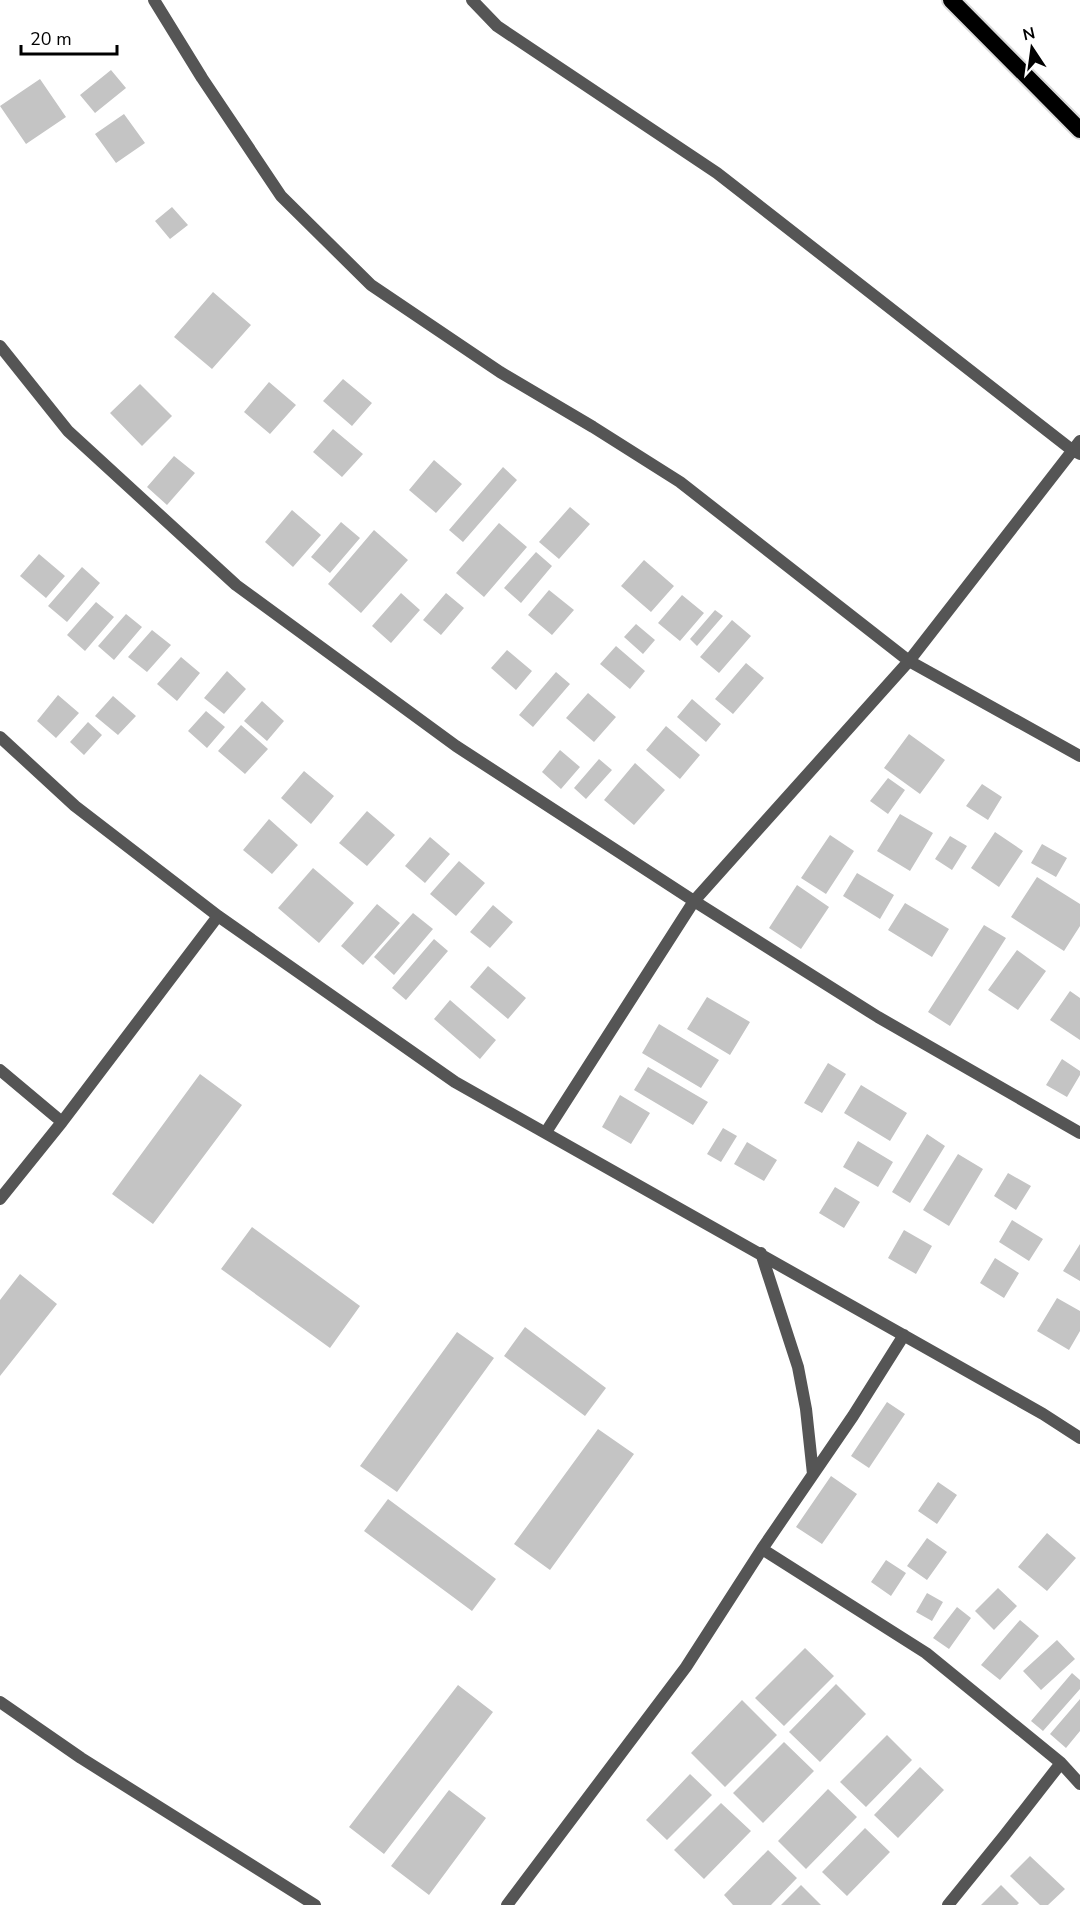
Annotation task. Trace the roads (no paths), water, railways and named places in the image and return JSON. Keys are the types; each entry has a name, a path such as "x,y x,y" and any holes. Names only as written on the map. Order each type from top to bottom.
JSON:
{"highway":[{"path":"951,0 1080,130"}],"street":[{"path":"154,0 202,78 281,196 371,285 500,372 680,482 909,661 1080,756"},
{"path":"472,0 497,26 717,173 1077,448 909,661 694,901 546,1132"},
{"path":"0,346 68,431 236,585 456,746 694,901 878,1017 1080,1133"},
{"path":"0,737 75,806 218,916 455,1082 761,1253 1043,1414 1080,1438"},
{"path":"0,1199 62,1122 218,916"},
{"path":"0,1070 62,1122"},
{"path":"761,1253 798,1367 806,1409 813,1474"},
{"path":"507,1905 686,1667 762,1549 853,1416 904,1335"},
{"path":"762,1549 926,1653 1061,1763 1080,1784"},
{"path":"0,1702 81,1758 315,1905"},
{"path":"948,1905 1061,1763"}]}
